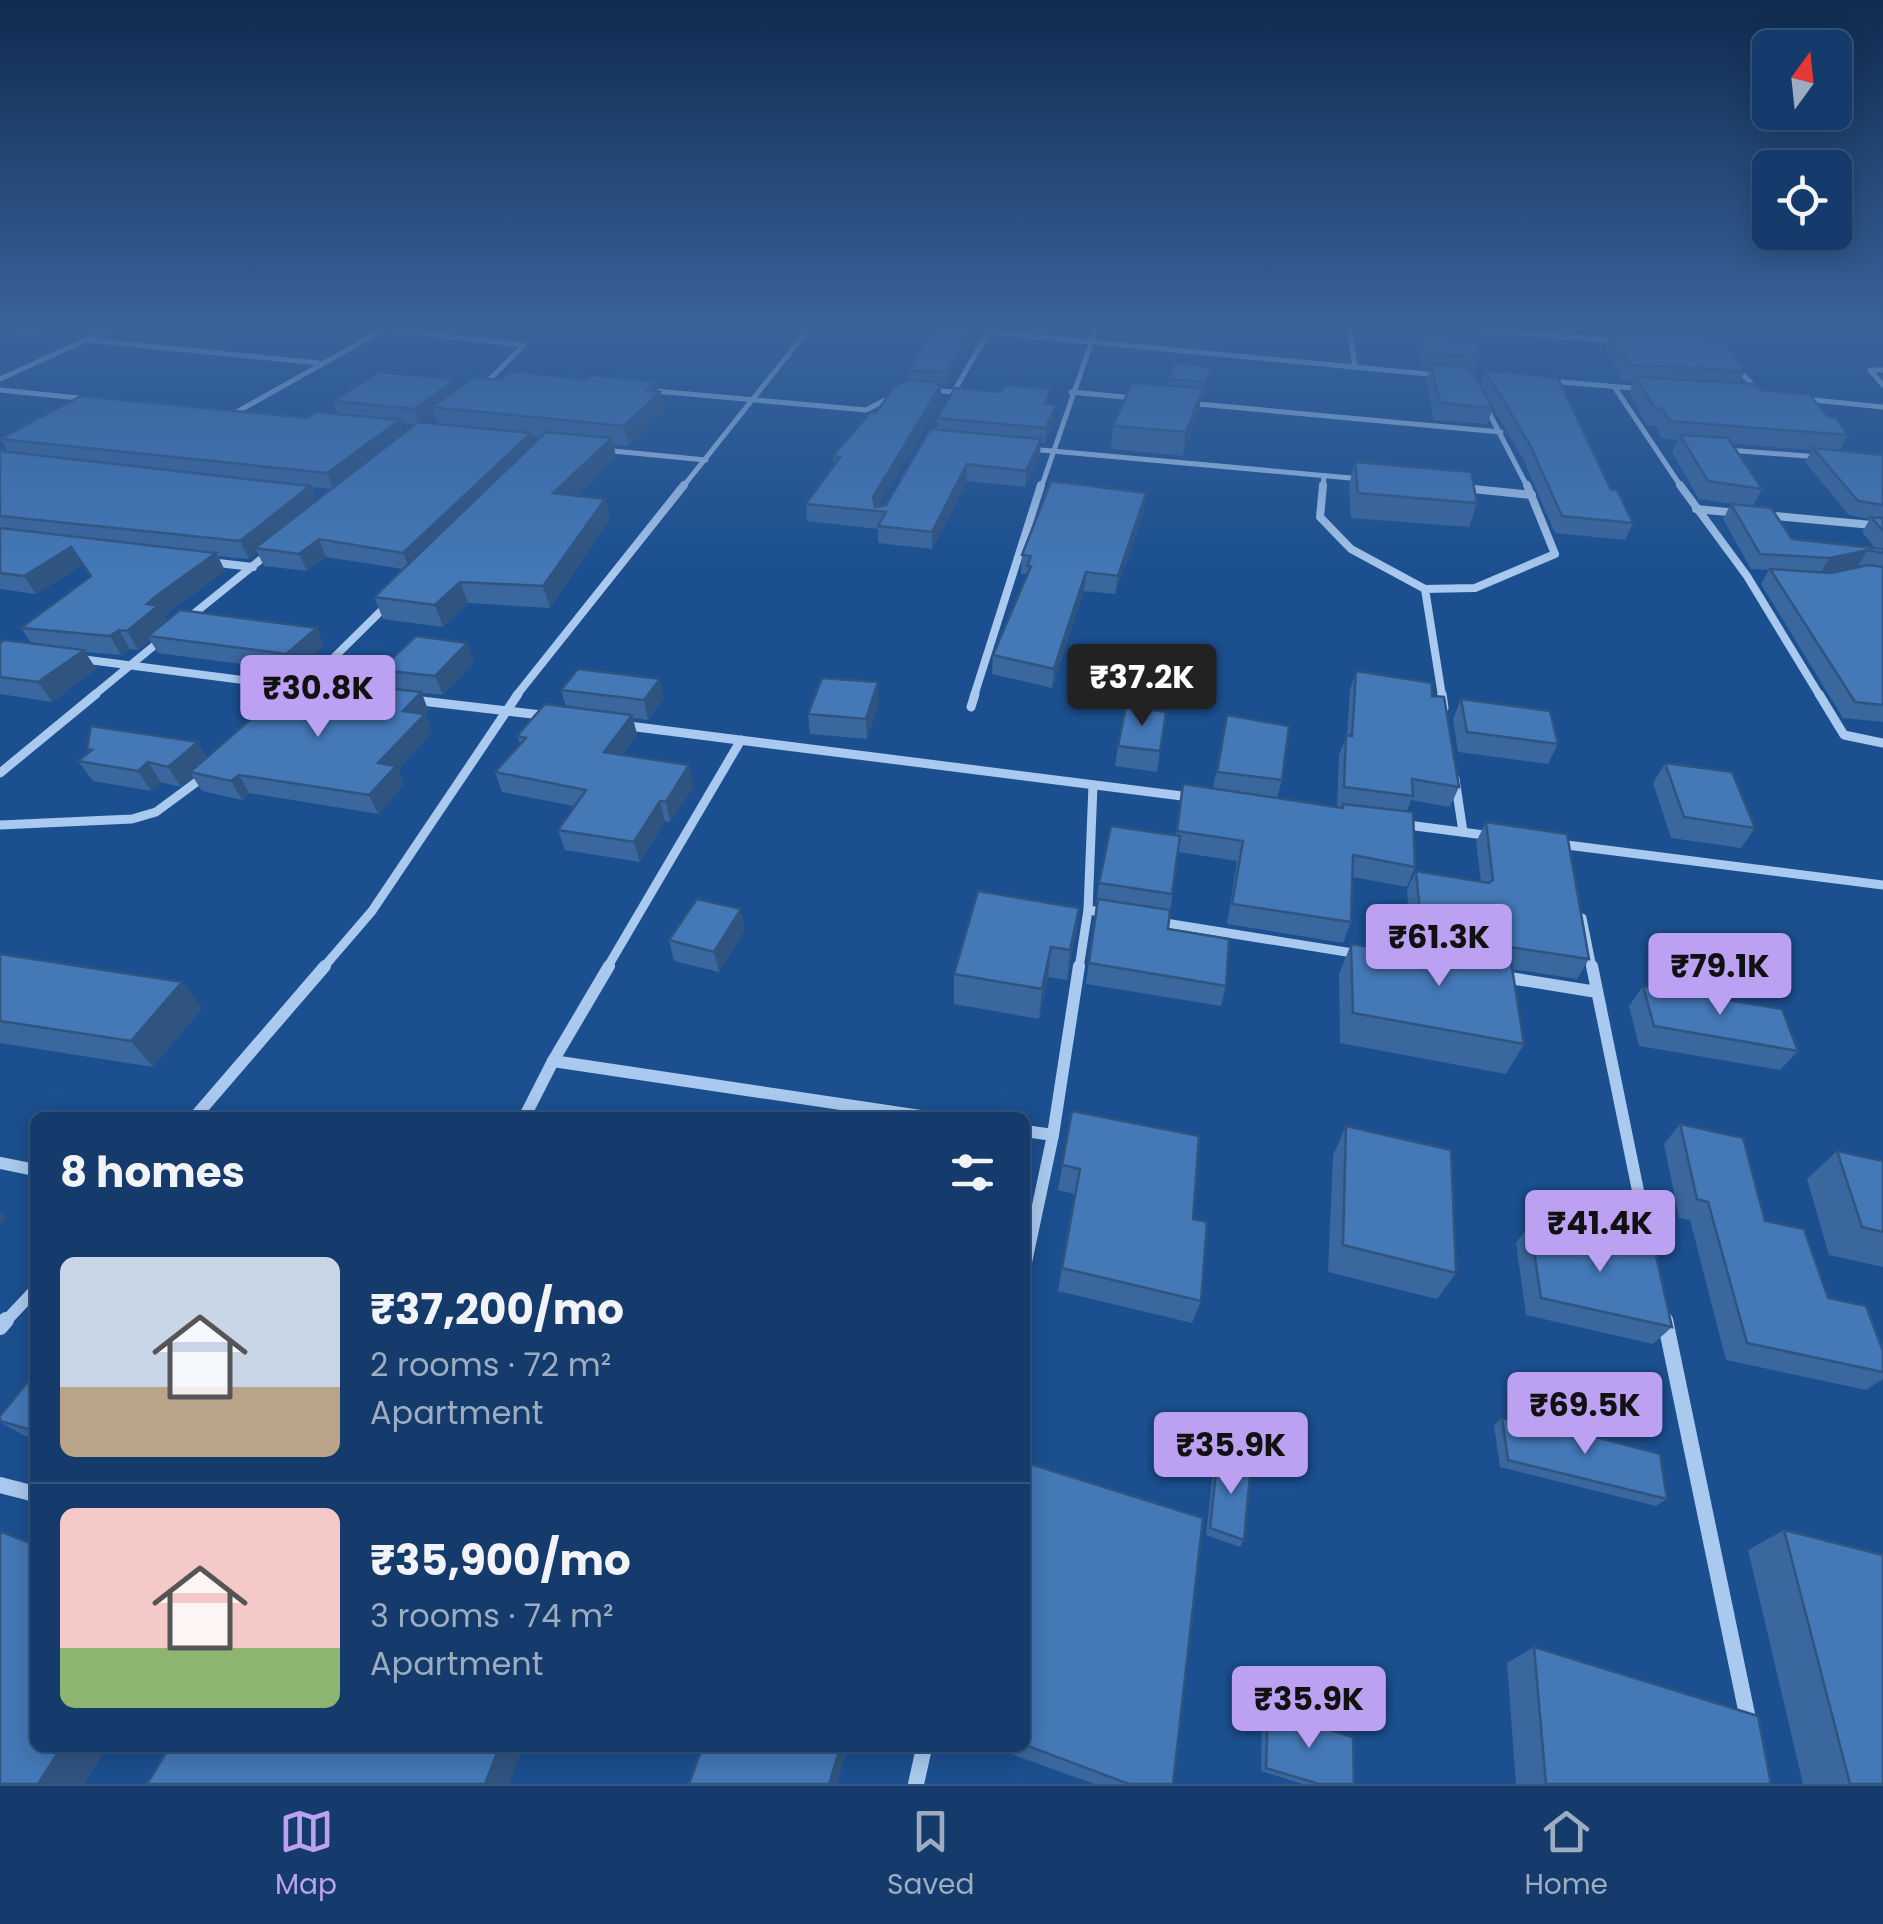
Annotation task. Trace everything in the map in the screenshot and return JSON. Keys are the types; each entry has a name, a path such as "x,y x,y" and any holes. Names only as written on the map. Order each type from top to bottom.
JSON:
{"street":[{"path":"236,413 242,409"},
{"path":"199,1112 372,911 504,710 745,409"},
{"path":"971,706 1066,409"},
{"path":"1257,409 1501,432"},
{"path":"1324,476 1320,517 1351,550 1425,589 1475,588 1555,554 1532,494 1488,409"},
{"path":"1630,409 1696,509 1747,576 1844,735 1883,743"},
{"path":"216,411 254,415"},
{"path":"588,448 706,460"},
{"path":"1016,448 1380,481"},
{"path":"1712,448 1822,458"},
{"path":"1456,488 1532,494"},
{"path":"1696,509 1883,526"},
{"path":"0,773 281,542"},
{"path":"195,560 253,567"},
{"path":"1747,576 1765,577"},
{"path":"1425,589 1446,720"},
{"path":"289,701 398,594"},
{"path":"75,658 376,696"},
{"path":"394,698 564,717"},
{"path":"603,722 1210,800"},
{"path":"527,1112 741,740"},
{"path":"0,825 132,819 156,812 222,762"},
{"path":"1454,776 1463,832"},
{"path":"1030,1243 1053,1135 1088,910 1093,785"},
{"path":"1385,822 1498,836"},
{"path":"1549,843 1883,886"},
{"path":"1566,845 1570,864"},
{"path":"1578,900 1657,1282"},
{"path":"1088,910 1127,916"},
{"path":"1146,920 1382,958"},
{"path":"1499,976 1597,992"},
{"path":"553,1061 894,1112"},
{"path":"1030,1132 1053,1135"},
{"path":"0,1163 30,1169"},
{"path":"0,1327 30,1295"},
{"path":"1661,1301 1753,1746"},
{"path":"0,1485 30,1493"},
{"path":"916,1784 923,1752"}],"building":[{"path":"56,409 217,409 307,418 316,412 400,420 327,473 0,439"},
{"path":"455,409 642,409 624,426"},
{"path":"879,409 926,409 873,497 875,507 886,505 930,429 1041,439 1026,471 967,464 932,532 878,526 886,512 806,504 840,457 833,456 871,412"},
{"path":"942,409 1054,409 1046,428 937,418"},
{"path":"1120,409 1195,409 1186,432 1113,426"},
{"path":"1509,409 1573,409 1611,490 1617,490 1633,523 1562,516 1530,445"},
{"path":"1663,409 1822,409 1828,417 1836,418 1848,435 1669,421"},
{"path":"418,422 531,433 403,553 319,539 299,554 255,548"},
{"path":"546,432 612,438 553,493 605,499 543,586 460,582 435,605 374,597"},
{"path":"1680,435 1728,438 1762,489 1708,481"},
{"path":"1813,448 1883,455 1883,505 1858,501"},
{"path":"0,451 310,486 240,541 0,516"},
{"path":"1355,462 1471,472 1477,503 1358,493"},
{"path":"1051,481 1146,493 1118,576 1086,572 1054,669 993,655 1031,566 1027,566 1031,556 1022,555"},
{"path":"1731,504 1771,508 1792,539 1883,549 1883,553 1868,550 1830,558 1760,554"},
{"path":"1871,517 1883,518 1883,531"},
{"path":"0,528 216,553 156,596 147,604 158,606 127,631 119,630 110,636 21,628 91,576 71,547 24,576 0,573"},
{"path":"1868,565 1883,567 1883,705 1855,702 1770,569 1831,573"},
{"path":"180,610 317,628 286,654 148,636"},
{"path":"416,636 467,643 435,676 380,670"},
{"path":"4,640 84,650 38,682 0,677 0,643"},
{"path":"578,669 660,679 644,700 561,690"},
{"path":"1356,671 1432,683 1432,696 1444,697 1459,787 1412,779 1413,796 1344,787 1346,735 1352,736"},
{"path":"822,678 878,682 866,719 808,714"},
{"path":"365,686 421,692 403,711 425,714 378,763 396,766 369,795 239,775 231,781 190,772 288,687 355,696"},
{"path":"1461,699 1550,711 1558,744 1467,732"},
{"path":"545,704 632,715 604,752 689,765 634,842 558,830 586,790 495,772 526,738 517,736"},
{"path":"1126,706 1166,712 1160,751 1118,746"},
{"path":"1227,715 1289,726 1282,780 1217,772"},
{"path":"91,726 198,742 168,767 148,762 138,771 78,761 92,750 87,749"},
{"path":"1665,763 1732,772 1755,828 1684,817"},
{"path":"1183,784 1343,808 1343,804 1413,812 1415,867 1353,855 1351,922 1232,904 1243,841 1177,831"},
{"path":"1486,822 1567,834 1589,959 1422,934 1416,871 1489,883 1493,880"},
{"path":"1111,826 1180,836 1172,894 1099,883"},
{"path":"978,891 1079,908 1070,950 1051,947 1042,989 954,974"},
{"path":"697,899 741,909 714,952 669,940"},
{"path":"1098,899 1170,910 1168,929 1229,939 1226,986 1089,963"},
{"path":"1428,940 1510,955 1524,1044 1353,1013 1351,944 1429,957"},
{"path":"0,954 182,982 131,1041 0,1021"},
{"path":"1643,986 1782,1009 1798,1051 1654,1026"},
{"path":"1072,1111 1199,1136 1193,1219 1207,1222 1201,1301 1062,1268 1080,1169 1062,1165"},
{"path":"1680,1124 1743,1138 1765,1221 1804,1229 1828,1298 1866,1306 1883,1351 1883,1372 1747,1343 1708,1202 1697,1199"},
{"path":"1346,1126 1451,1150 1456,1273 1343,1245"},
{"path":"1837,1151 1883,1161 1883,1232 1862,1227"},
{"path":"1530,1224 1655,1251 1672,1327 1541,1298"},
{"path":"30,1379 30,1430 0,1421"},
{"path":"1502,1418 1660,1454 1667,1499 1508,1460"},
{"path":"1218,1454 1251,1464 1244,1540 1210,1528"},
{"path":"1030,1464 1203,1518 1173,1784 1129,1784 1030,1747"},
{"path":"1784,1530 1883,1555 1883,1784 1850,1784"},
{"path":"0,1534 30,1543 30,1752 58,1752 38,1784 0,1784"},
{"path":"1534,1647 1758,1716 1771,1784 1546,1784"},
{"path":"1268,1711 1353,1737 1354,1784 1319,1784 1266,1768"},
{"path":"167,1752 497,1752 485,1784 147,1784"},
{"path":"701,1752 839,1752 829,1784 689,1784"}]}
